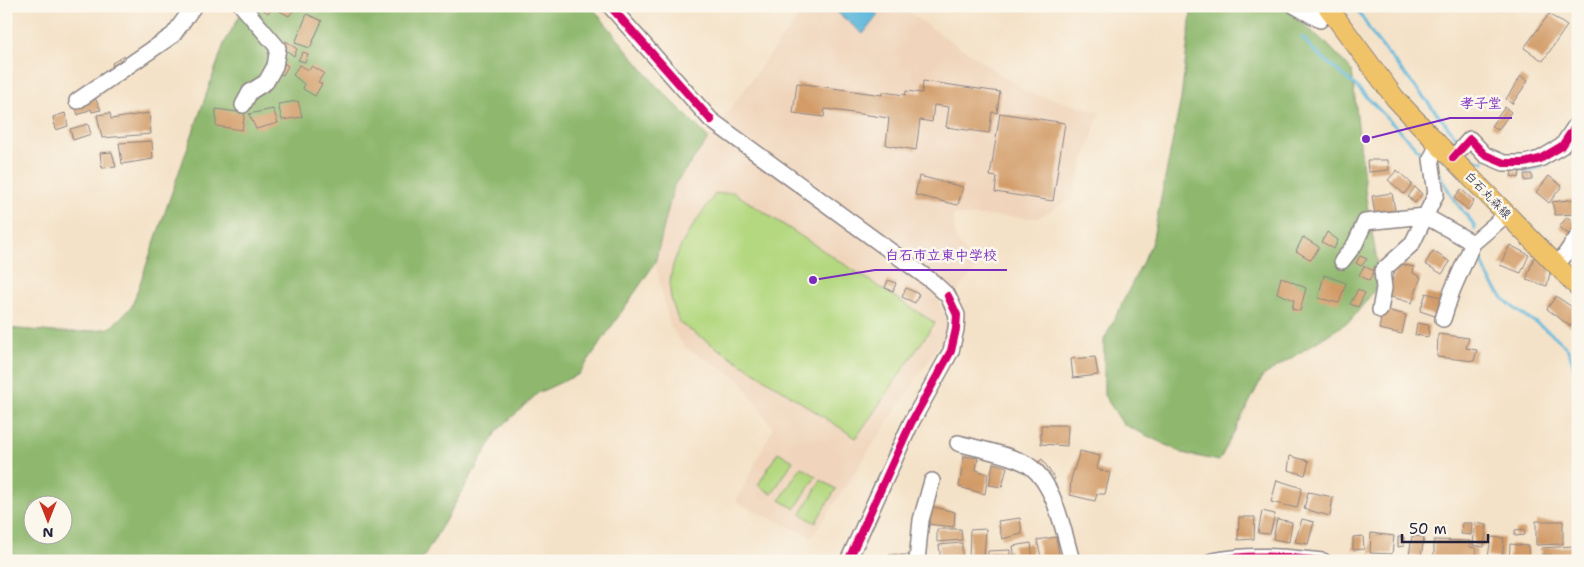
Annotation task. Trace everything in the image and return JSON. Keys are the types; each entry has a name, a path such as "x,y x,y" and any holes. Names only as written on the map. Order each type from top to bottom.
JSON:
{"main road":[{"name":"白石丸森線","path":"1323,13 1395,98 1578,287"}],"street":[{"path":"76,100 173,35 194,6"},
{"path":"242,6 278,48 275,66 266,82 250,92 243,106"},
{"path":"610,6 711,120 933,282 948,296 957,316 951,350 911,423 848,561"},
{"path":"1295,6 1323,13"},
{"path":"1453,158 1470,139 1485,155 1504,163 1524,163 1540,159 1562,146 1578,122"},
{"path":"1380,310 1384,288 1382,271 1412,244 1436,194 1431,159 1438,144"},
{"path":"1443,319 1452,292 1473,243 1508,214"},
{"path":"1342,261 1355,244 1365,222 1425,216 1473,243"},
{"path":"1557,266 1578,236"},
{"path":"958,443 1004,455 1031,466 1046,484 1072,561"},
{"path":"917,561 921,520 932,480"},
{"path":"1212,561 1229,557 1270,555 1323,561"}],"shaded area":[{"path":"806,6 900,6 1026,92 1100,112 1071,200 1037,218 953,215 955,237 976,268 957,292 938,301 946,319 946,334 812,537 736,502 773,428 740,380 685,347 670,326 655,263 674,185"}],"green space":[{"path":"245,6 591,6 655,84 709,138 674,185 655,263 579,374 538,393 498,430 420,561 6,561 6,328 81,332 110,328 132,306 224,44"},
{"path":"1192,6 1283,6 1330,47 1352,71 1366,198 1377,261 1377,287 1351,320 1263,376 1219,461 1182,453 1123,424 1104,395 1104,340 1152,243 1181,99"},
{"path":"733,192 935,323 856,438 679,323 670,289 671,275 679,250 692,227 715,194"},
{"path":"778,452 793,461 772,494 758,485"},
{"path":"801,467 816,476 795,509 780,500"},
{"path":"821,480 836,489 815,523 801,514"}],"water":[{"path":"868,6 878,15 863,34 831,7"}],"building":[{"path":"258,6 297,6 289,16 274,8 268,13"},
{"path":"307,14 322,21 310,48 295,43"},
{"path":"1549,14 1567,26 1543,61 1524,48"},
{"path":"286,41 297,49 294,56 283,48"},
{"path":"303,52 308,54 305,62 298,60"},
{"path":"125,56 128,62 114,70 112,63"},
{"path":"282,62 288,66 283,75 276,73"},
{"path":"299,65 309,70 312,66 324,73 318,82 322,84 315,96 303,89 304,84 293,75"},
{"path":"1521,76 1528,81 1512,104 1506,99"},
{"path":"923,81 1000,92 997,113 992,112 989,133 946,127 949,107 934,105 932,122 920,120 916,150 886,145 889,118 825,109 824,117 793,113 797,83 882,95 883,92 905,95 906,91 922,93"},
{"path":"95,98 101,110 92,112 91,109 78,115 75,105"},
{"path":"298,101 302,117 282,120 278,104"},
{"path":"1505,107 1511,112 1498,130 1491,126"},
{"path":"216,109 245,113 242,130 216,126"},
{"path":"273,109 278,123 256,129 249,114"},
{"path":"65,113 68,126 56,130 53,117"},
{"path":"110,113 111,119 149,113 151,134 102,138 97,115"},
{"path":"1000,113 1065,123 1053,201 995,192 997,177 990,176"},
{"path":"88,124 91,134 73,140 70,129"},
{"path":"152,141 153,159 122,164 119,143"},
{"path":"112,152 116,167 102,168 100,153"},
{"path":"1367,160 1388,160 1389,170 1368,172"},
{"path":"1397,170 1412,184 1404,194 1388,180"},
{"path":"1512,171 1520,172 1519,178 1511,176"},
{"path":"1524,174 1532,174 1532,180 1525,181"},
{"path":"919,176 963,187 958,205 915,195"},
{"path":"1549,176 1562,186 1549,203 1536,192"},
{"path":"1415,187 1422,194 1415,203 1408,197"},
{"path":"1461,189 1474,201 1468,210 1454,198"},
{"path":"1392,193 1395,210 1375,215 1372,196"},
{"path":"1576,199 1577,214 1555,215 1552,202"},
{"path":"1567,217 1578,224 1570,235 1559,227"},
{"path":"1327,232 1338,240 1334,249 1322,242"},
{"path":"1303,237 1319,247 1311,260 1296,251"},
{"path":"1510,245 1529,255 1521,273 1500,265"},
{"path":"1433,251 1450,262 1442,274 1425,264"},
{"path":"1360,256 1367,259 1361,266 1356,263"},
{"path":"1534,257 1552,264 1547,286 1526,280"},
{"path":"1397,263 1414,267 1413,273 1421,277 1412,303 1388,296"},
{"path":"1364,266 1374,271 1369,281 1359,275"},
{"path":"1324,275 1346,283 1339,303 1318,298"},
{"path":"1281,277 1306,288 1300,311 1292,309 1294,300 1277,293"},
{"path":"888,280 896,283 893,291 885,288"},
{"path":"906,288 919,294 915,303 902,297"},
{"path":"1358,289 1365,293 1358,307 1350,304"},
{"path":"1426,293 1444,298 1438,317 1420,311"},
{"path":"1556,296 1572,307 1578,303 1578,317 1570,326 1547,309"},
{"path":"1383,309 1406,315 1402,334 1379,329"},
{"path":"1417,323 1429,325 1428,337 1415,335"},
{"path":"1438,334 1469,338 1466,348 1477,350 1474,361 1437,357"},
{"path":"1095,357 1098,375 1073,378 1071,359"},
{"path":"1041,425 1068,425 1067,446 1041,444"},
{"path":"1080,451 1100,456 1097,469 1110,473 1105,494 1097,494 1095,501 1070,495 1071,479"},
{"path":"964,456 978,458 976,470 988,474 985,494 959,487"},
{"path":"1290,456 1309,461 1305,475 1288,470"},
{"path":"1042,459 1055,479 1050,483 1035,465"},
{"path":"993,463 1007,467 1002,487 989,485"},
{"path":"1277,480 1302,488 1297,508 1271,502"},
{"path":"1308,492 1333,497 1330,516 1304,509"},
{"path":"930,506 955,512 954,527 927,524"},
{"path":"1262,511 1275,514 1270,534 1258,533"},
{"path":"1239,517 1255,517 1254,539 1238,540"},
{"path":"1020,518 1022,534 1002,539 998,521"},
{"path":"1277,519 1292,522 1289,542 1273,539"},
{"path":"1302,519 1314,522 1308,544 1295,542"},
{"path":"1536,521 1563,521 1563,544 1536,545"},
{"path":"1462,523 1472,523 1471,535 1461,534"},
{"path":"1475,523 1487,525 1484,547 1473,545"},
{"path":"937,529 961,529 962,540 937,542"},
{"path":"986,529 984,557 969,558 970,530"},
{"path":"1524,529 1525,535 1515,536 1515,530"},
{"path":"1371,533 1394,536 1392,554 1370,553"},
{"path":"1363,536 1364,549 1353,550 1353,537"},
{"path":"1412,536 1424,537 1421,558 1409,555"},
{"path":"1056,537 1060,558 1042,561 1037,540"},
{"path":"1398,537 1404,537 1404,546 1398,547"},
{"path":"1491,537 1504,538 1502,559 1488,557"},
{"path":"1434,540 1470,541 1470,547 1476,548 1477,560 1434,559"},
{"path":"962,543 962,561 941,561 939,545"},
{"path":"1031,543 1033,561 1015,561 1013,546"},
{"path":"1510,544 1528,546 1529,560 1509,560"},
{"path":"1573,546 1574,557 1553,558 1552,555 1542,555 1541,548"},
{"path":"1010,550 1010,561 988,561 988,551"},
{"path":"889,555 910,555 910,561 889,561"}],"waterway":[{"path":"1355,6 1375,38 1458,139"},
{"path":"1302,37 1312,49 1357,87 1426,158"},
{"path":"1548,163 1566,153 1569,149"},
{"path":"1470,154 1474,159 1484,162"},
{"path":"1522,170 1530,171 1542,166"},
{"path":"1439,174 1454,200 1474,225 1475,229"},
{"path":"1479,249 1484,268 1498,292 1510,305 1560,340 1569,353 1578,378"}],"cycle path":[{"path":"610,6 711,120"},
{"path":"1453,158 1470,139 1485,155 1504,163 1524,163 1540,159 1562,146 1578,122"},
{"path":"848,561 911,423 951,351 957,315 948,296"},
{"path":"1212,561 1254,556 1323,561"}],"place":[{"name":"孝子堂","path":"1366,139"},
{"name":"白石市立東中学校","path":"813,280"}]}
